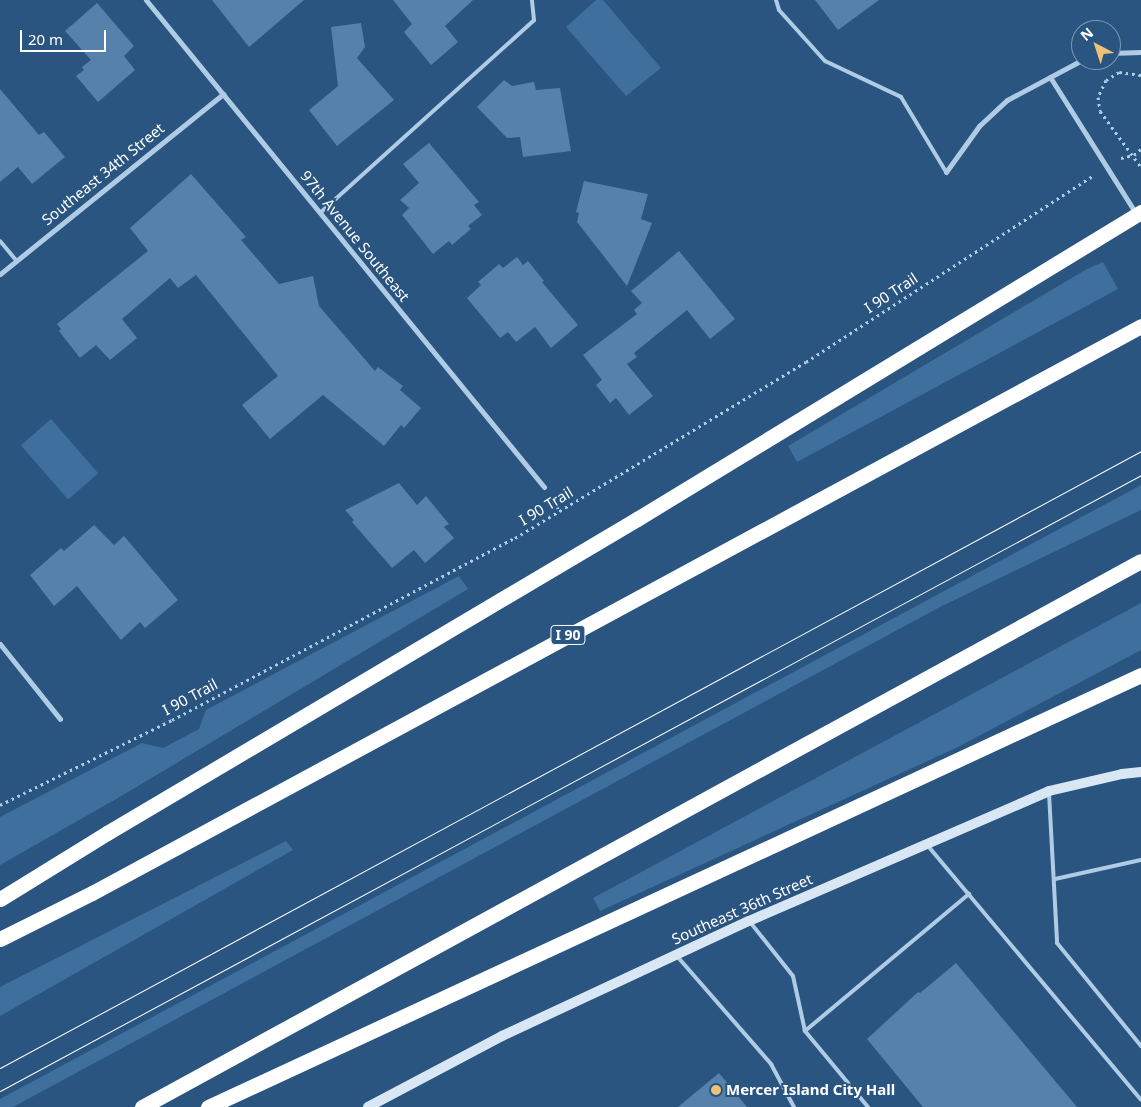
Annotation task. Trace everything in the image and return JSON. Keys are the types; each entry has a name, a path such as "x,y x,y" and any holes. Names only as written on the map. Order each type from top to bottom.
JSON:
{"highway":[{"path":"0,899 107,833 637,519 1139,216"},
{"name":"I 90","path":"0,939 101,888 1141,326"},
{"path":"142,1107 1141,562"},
{"path":"208,1107 1141,676"}],"street":[{"name":"97th Avenue Southeast","path":"146,0 544,487"},
{"path":"1121,53 1141,52"},
{"path":"946,172 979,126 1007,100 1071,66"},
{"path":"1050,77 1139,216"},
{"name":"Southeast 34th Street","path":"0,274 223,94"},
{"path":"0,644 60,720"},
{"path":"0,655 4,650"},
{"name":"Southeast 36th Street","path":"368,1107 502,1036 749,921 1049,791 1122,774 1141,772"}],"lane":[{"path":"320,213 534,20 532,0"},
{"path":"776,0 779,10 825,61 901,97 946,172"},
{"path":"0,241 17,260"},
{"path":"1049,791 1057,943 1141,1046"},
{"path":"927,844 1141,1100"},
{"path":"1054,879 1141,860"},
{"path":"805,1031 969,894"},
{"path":"749,921 793,976 805,1031 868,1107"},
{"path":"676,955 771,1064 794,1107"}],"path":[{"path":"1141,74 1119,72 1106,80 1098,97 1100,111 1122,144 1134,155 1141,167"},
{"path":"1122,157 1134,155 1141,149"},
{"name":"I 90 Trail","path":"0,805 172,720 515,538 806,362 1080,184"}],"shaded area":[{"path":"596,0 603,0 661,68 626,96 566,27"},
{"path":"1103,262 1118,289 797,462 788,446 1087,269"},
{"path":"51,419 98,473 68,500 21,445"},
{"path":"1141,485 1141,510 940,607 13,1107 0,1107 0,1099"},
{"path":"459,576 468,589 118,798 0,865 0,817 142,743 163,748 199,729 206,710"},
{"path":"1141,603 1141,650 956,748 600,911 593,898"},
{"path":"286,841 293,850 0,1016 0,987"}],"building":[{"path":"212,0 304,0 249,47"},
{"path":"393,0 473,0 445,26 458,42 431,65 404,32 412,24"},
{"path":"815,0 879,0 838,30"},
{"path":"97,3 134,46 124,56 135,70 98,102 76,76 84,70 82,67 91,60 65,31"},
{"path":"361,23 365,47 357,58 394,100 337,146 309,110 338,86 331,27"},
{"path":"504,80 512,86 534,82 536,90 560,88 571,151 523,157 520,137 507,138 477,107"},
{"path":"0,89 39,135 44,132 65,157 32,184 18,167 0,182"},
{"path":"429,143 479,202 474,205 482,215 468,226 471,229 452,245 449,241 433,254 402,215 409,208 400,200 419,183 403,164"},
{"path":"191,174 246,237 241,240 279,284 313,276 319,306 375,371 378,367 403,386 400,390 421,408 404,428 401,425 384,446 323,395 270,439 242,405 278,376 196,275 178,288 170,278 122,319 137,338 110,360 96,345 80,358 59,331 61,329 57,324 148,251 130,228"},
{"path":"584,181 648,194 641,219 652,223 627,286 577,222 579,213 576,212"},
{"path":"679,251 735,319 710,339 687,310 634,353 637,357 627,364 653,396 629,415 616,398 610,403 596,385 602,380 583,355 637,314 634,310 642,303 631,291"},
{"path":"517,257 523,265 528,261 544,281 542,282 578,325 551,348 535,327 516,342 508,332 500,338 467,298 481,285 478,282 499,264 503,268"},
{"path":"399,483 417,505 426,496 449,524 444,527 454,538 425,563 414,550 392,568 352,522 354,520 345,510"},
{"path":"94,525 114,545 124,536 178,600 145,628 140,622 121,640 77,586 54,606 30,575 61,548 64,551"},
{"path":"956,963 1077,1107 923,1107 867,1039 918,992 920,993"},
{"name":"Mercer Island City Hall","path":"719,1073 747,1107 678,1107"}],"tram line":[{"path":"0,1068 1141,451"},
{"path":"0,1091 1141,475"}],"place":[{"name":"Mercer Island City Hall","path":"716,1090"}]}
